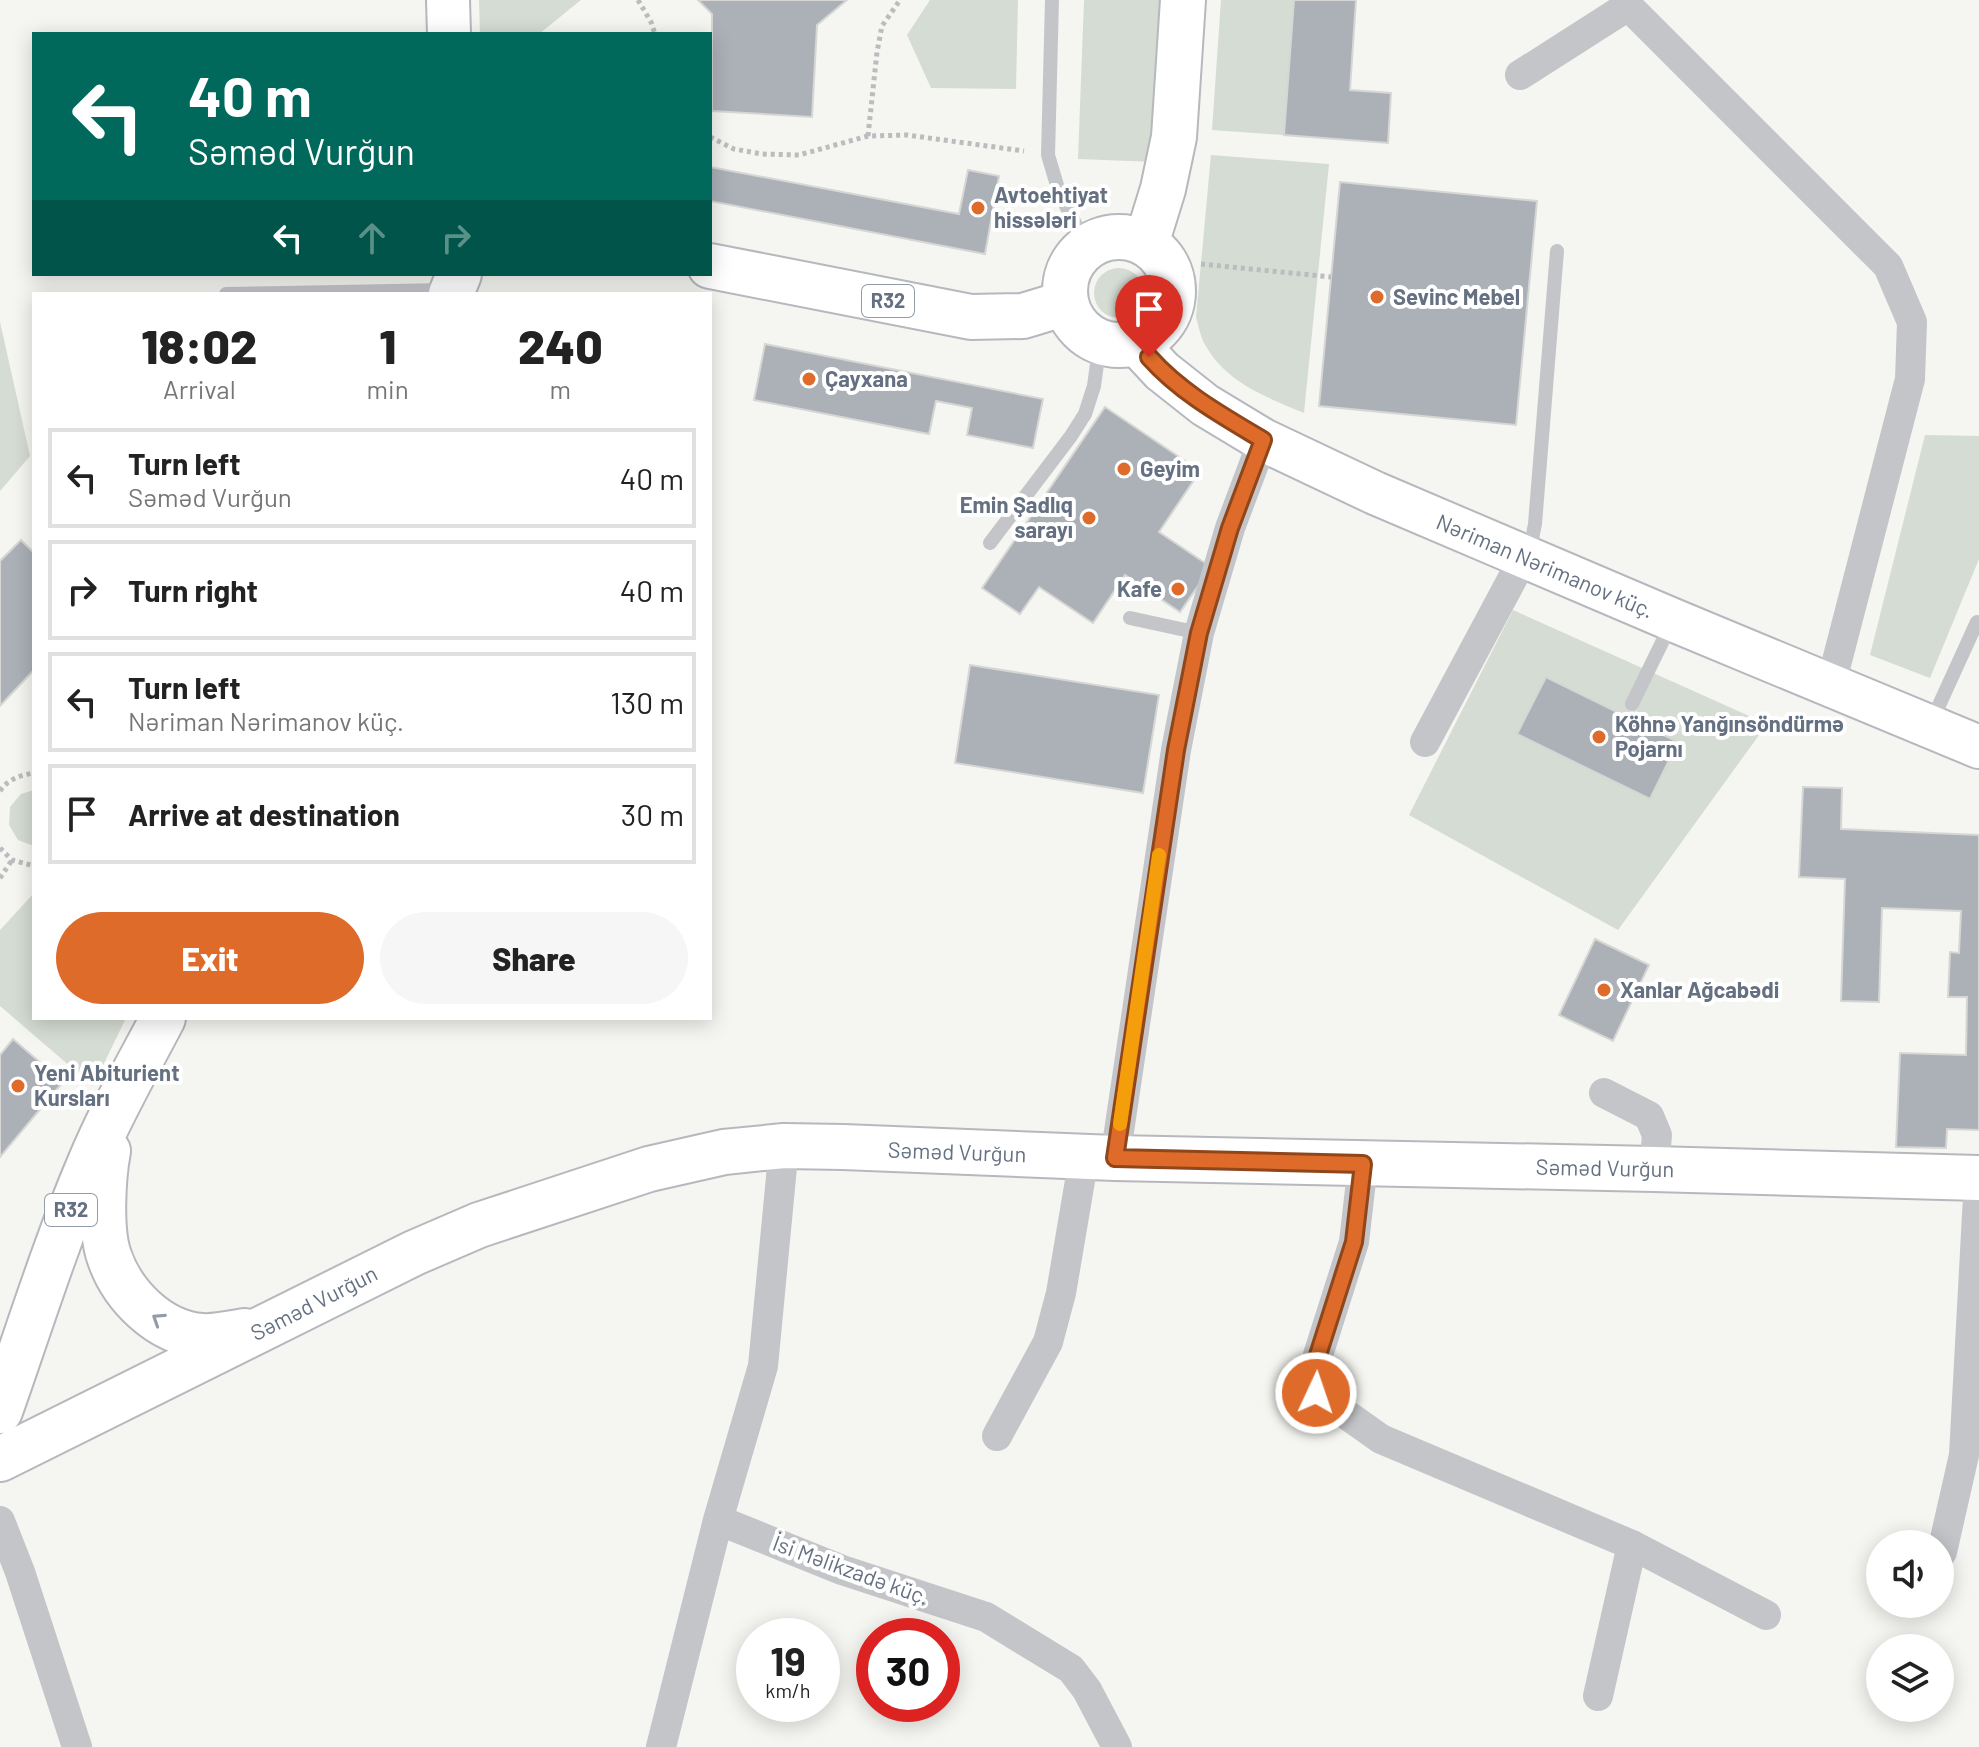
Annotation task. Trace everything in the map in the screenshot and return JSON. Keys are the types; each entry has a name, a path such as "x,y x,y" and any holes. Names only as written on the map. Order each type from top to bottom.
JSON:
{"main road":[{"path":"448,0 449,32"},
{"path":"1146,244 1163,189 1174,137 1183,0"},
{"path":"1110,237 1135,239 1146,244 1160,256 1169,271 1173,288 1171,306 1164,322 1151,335 1118,342 1085,333 1073,320 1066,303 1068,272 1076,258 1087,247 1110,237"},
{"name":"R32","path":"712,266 971,317 1023,316 1066,303"},
{"name":"Nəriman Nərimanov küç.","path":"1118,342 1205,405 1263,440 1375,493 1979,747"},
{"name":"R32","path":"0,1411 90,1161 162,1020"},
{"path":"115,1110 105,1165 104,1219 108,1254 123,1286 149,1315 175,1330 202,1336 260,1330"},
{"name":"Səməd Vurğun","path":"0,1459 414,1253 479,1225 649,1169 724,1152 784,1146 843,1147 1099,1158 1979,1178"}],"street":[{"path":"1520,75 1626,3 1888,266 1912,322 1910,379 1831,684"},
{"path":"997,1436 1048,1342 1099,1158 1199,633 1230,528 1263,440"},
{"path":"1425,742 1524,557"},
{"path":"1604,1093 1649,1116 1657,1135 1654,1169"},
{"path":"661,1747 718,1520 763,1366 784,1146"},
{"path":"1363,1164 1354,1242 1318,1355 1316,1393 1381,1439 1632,1545 1766,1615"},
{"path":"1947,1530 1964,1455 1979,1178"},
{"name":"İsi Məlikzadə küç.","path":"718,1520 842,1570 986,1617 1071,1669 1087,1690 1117,1747"},
{"path":"0,1521 20,1572 77,1747"},
{"path":"1598,1696 1632,1545"}],"lane":[{"path":"1052,0 1048,155 1059,192 1087,247"},
{"path":"1524,557 1535,524 1557,251"},
{"path":"283,292 454,286"},
{"path":"990,543 1071,436 1085,414 1094,386 1118,342"},
{"path":"1130,618 1199,633"},
{"path":"1632,704 1673,620"},
{"path":"1929,725 1977,622"}],"path":[{"path":"638,0 654,32"},
{"path":"868,136 882,26 900,0"},
{"path":"712,138 734,149 762,154 799,155 868,136 907,135 1048,155"},
{"path":"1201,264 1331,277"},
{"path":"0,791 20,775 32,773"},
{"path":"0,848 12,860 32,865"},
{"path":"0,878 12,860"}],"shaded area":[{"path":"479,0 581,0 541,32 480,32"},
{"path":"930,0 1018,0 1016,89 931,88 907,35"},
{"path":"1084,0 1163,0 1157,162 1078,159"},
{"path":"1221,0 1294,0 1284,135 1212,130"},
{"path":"1211,155 1329,164 1304,413 1246,386 1222,367 1202,338 1196,317"},
{"path":"1119,268 1137,275 1144,293 1137,311 1119,318 1101,311 1094,293 1101,275"},
{"path":"0,322 30,456 0,491"},
{"path":"1925,435 1979,436 1979,559 1930,678 1870,655"},
{"path":"1513,610 1767,724 1618,930 1409,815"},
{"path":"32,791 32,845 18,840 9,825 10,807 21,794"},
{"path":"32,895 32,1020 125,1020 93,1086 0,1006 0,930"}],"building":[{"path":"698,0 847,0 817,25 812,117 712,111 712,14"},
{"path":"1294,0 1356,0 1350,90 1391,93 1388,143 1284,135"},
{"path":"712,167 959,214 968,170 999,176 985,254 712,201"},
{"path":"1340,182 1537,201 1516,425 1319,406"},
{"path":"765,344 1043,399 1033,448 967,435 972,408 936,401 929,434 754,400"},
{"path":"1105,407 1200,471 1159,532 1211,567 1180,612 1125,575 1093,623 1039,587 1020,614 982,588"},
{"path":"21,540 32,551 32,672 0,706 0,561"},
{"path":"970,665 1159,695 1143,793 955,763"},
{"path":"1546,677 1678,742 1650,799 1517,734"},
{"path":"1803,787 1842,788 1841,829 1979,835 1979,1130 1947,1129 1946,1148 1896,1147 1900,1053 1966,1055 1967,997 1948,997 1950,952 1959,953 1961,911 1882,908 1879,1002 1841,1001 1845,879 1799,877"},
{"name":"Xanlar Ağcabədi","path":"1595,939 1649,965 1613,1041 1559,1015"},
{"path":"13,1039 63,1082 0,1157 0,1055"}],"slow traffic":[{"path":"1120,1124 1159,855"}],"place":[{"name":"Avtoehtiyat hissələri","path":"978,208"},
{"name":"Sevinc Mebel","path":"1377,297"},
{"name":"Çayxana","path":"809,379"},
{"name":"Geyim","path":"1124,469"},
{"name":"Emin Şadlıq sarayı","path":"1089,518"},
{"name":"Kafe","path":"1178,589"},
{"name":"Köhnə Yanğınsöndürmə Pojarnı","path":"1599,737"},
{"name":"Xanlar Ağcabədi","path":"1604,990"},
{"name":"Yeni Abiturient Kursları","path":"18,1086"}],"route":[{"path":"1149,357 1205,405 1263,440 1230,528 1199,633 1160,848 1115,1158 1363,1164 1354,1242 1318,1355 1316,1393"}]}
